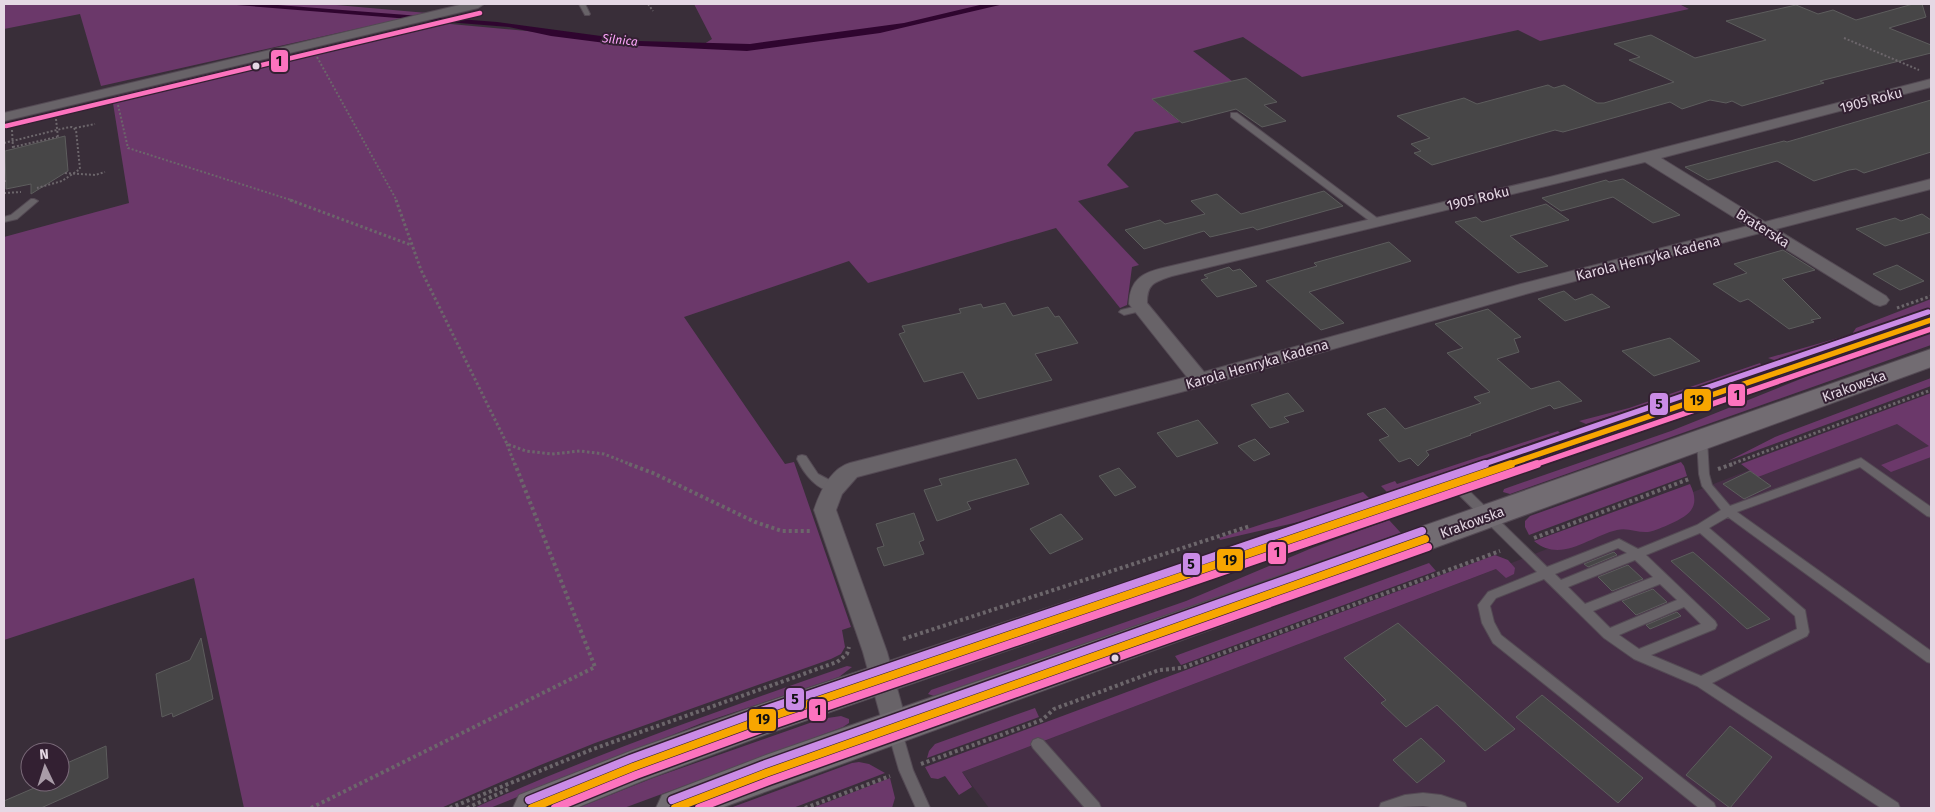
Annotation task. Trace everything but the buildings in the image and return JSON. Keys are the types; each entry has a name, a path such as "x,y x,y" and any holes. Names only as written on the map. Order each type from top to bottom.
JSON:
{"main road":[{"path":"532,808 634,767 883,678 1931,320"},
{"name":"Krakowska","path":"675,808 766,773 1931,358"}],"street":[{"path":"8,122 478,4"},
{"name":"1905 Roku","path":"1142,308 1138,304 1140,285 1148,278 1167,272 1378,223 1831,111 1931,83"},
{"name":"Braterska","path":"1646,156 1880,300"},
{"name":"Karola Henryka Kadena","path":"894,728 883,678 825,510 830,493 838,481 850,471 1200,380 1527,288 1764,229 1931,184"},
{"path":"1142,308 1200,380"}],"lane":[{"path":"582,4 587,14"},
{"path":"1234,115 1378,223"},
{"path":"4,220 14,217 34,200"},
{"path":"1124,312 1142,308"},
{"path":"1702,440 1704,474 1707,486 1728,511 1931,658"},
{"path":"802,460 809,475 834,488"},
{"path":"1559,586 1701,528 1728,511 1861,462 1931,514"},
{"path":"1454,483 1608,634 1638,655 1701,682 1893,808"},
{"path":"1701,528 1801,614 1803,632 1701,682"},
{"path":"1638,655 1711,625 1637,554 1619,542 1492,595 1484,605 1488,624 1497,639 1709,808"},
{"path":"1583,610 1662,578"},
{"path":"1608,634 1686,601"},
{"path":"894,728 906,770 923,808"},
{"path":"1038,744 1094,808"},
{"path":"1386,808 1403,801 1420,800 1444,802 1460,808"}],"path":[{"path":"648,4 652,11"},
{"path":"1844,38 1920,70"},
{"path":"310,808 595,667 507,444 421,270 397,201 317,58 320,48 318,43"},
{"path":"118,101 128,148 310,206 412,245"},
{"path":"8,122 13,148 58,137 55,114"},
{"path":"4,142 57,129 74,129 95,124"},
{"path":"37,188 56,183 74,174 80,167 76,130 74,129"},
{"path":"34,134 35,143"},
{"path":"65,173 95,175 105,172"},
{"path":"4,193 27,190"},
{"path":"805,808 1042,720 1054,709 1159,670 1182,668 1931,390"},
{"path":"507,444 526,450 552,454 580,451 604,454 653,473 755,522 782,531 830,528"},
{"path":"450,808 526,775 652,726 836,662 842,658 848,649 846,633 866,626"}],"shaded area":[{"path":"4,4 325,4 427,13 101,86 80,14 4,29"},
{"path":"694,4 1679,4 1689,9 1540,41 1518,30 1302,77 1243,37 1193,51 1232,81 1153,100 1180,122 1135,132 1107,165 1129,187 1078,201 1139,265 1132,267 1127,305 1120,308 1056,228 868,283 849,261 684,317 785,464 794,462 851,627 842,630 845,647 841,654 831,659 595,743 441,808 244,808 194,578 4,640 4,237 129,203 112,97 429,22 570,35 621,45 701,46 712,39"},
{"path":"1931,299 1931,309 1777,361 1768,358 1852,334 1856,328"},
{"path":"1931,332 1931,345 1510,494 1503,492 1504,489 1671,431 1818,372"},
{"path":"1760,363 1762,366 1586,424 1579,421 1629,408"},
{"path":"1931,378 1931,386 1728,461 1775,437"},
{"path":"1931,393 1931,457 1891,472 1881,465 1929,446 1897,424 1758,477 1741,464"},
{"path":"1893,414 1931,440 1931,808 989,808 962,772 1496,569"},
{"path":"1558,431 1560,433 1387,492 1381,486 1395,481 1397,484"},
{"path":"1681,462 1687,476 1529,535 1525,527 1525,521 1530,516"},
{"path":"1690,484 1694,499 1692,509 1683,517 1656,530 1644,532 1625,529 1617,530 1576,546 1555,550 1544,547 1534,541"},
{"path":"1363,492 1369,498 1303,521 1220,540 1219,538"},
{"path":"1389,520 1401,533 934,696 928,694 931,690 1186,601 1312,548"},
{"path":"1495,555 1508,560 1515,568 1514,574 1506,578 1496,569 962,772 972,787 959,795 945,776 938,779 931,778 925,767"},
{"path":"1429,563 1436,571 1181,665 1175,656"},
{"path":"847,666 852,667 839,677 702,723 490,808 474,808 612,751"},
{"path":"1035,708 1039,717 927,758 929,751 935,744"},
{"path":"841,716 849,719 849,723 843,727 624,808 578,808 653,778 821,719"},
{"path":"852,763 869,764 885,773 793,808 730,808"},
{"path":"890,778 895,798 892,808 812,808"}],"water":[{"name":"Silnica","path":"224,4 265,4 497,22 638,41 750,44 904,23 984,4 1004,4 880,33 747,51 621,45 551,36 509,27"}],"transit line":[{"name":"1","path":"6,126 480,13"},
{"name":"5","path":"529,800 630,759 764,710 1928,312"},
{"name":"19","path":"532,808 633,767 767,718 1931,320"},
{"name":"1","path":"555,808 636,775 770,726 1931,329"},
{"name":"5","path":"672,800 763,765 1422,531"},
{"name":"19","path":"675,808 766,773 1425,539"},
{"name":"1","path":"699,808 769,781 1428,547"}]}
